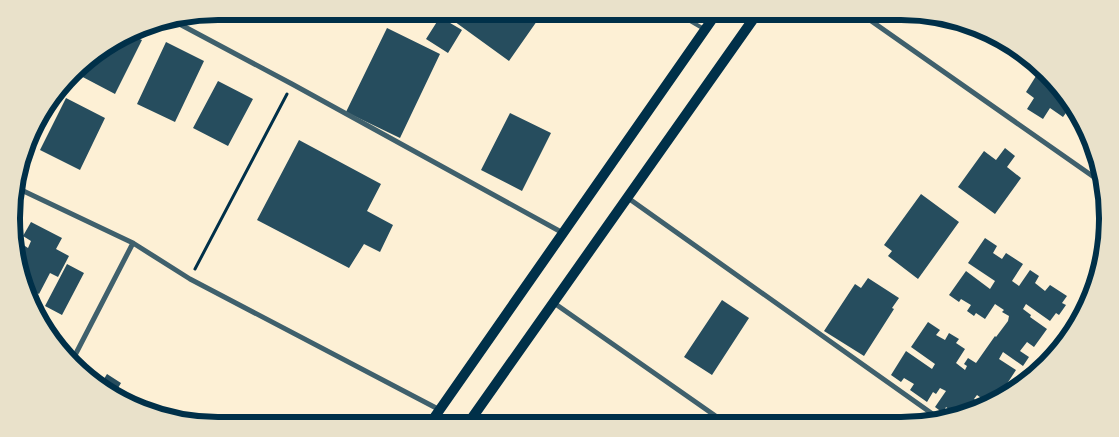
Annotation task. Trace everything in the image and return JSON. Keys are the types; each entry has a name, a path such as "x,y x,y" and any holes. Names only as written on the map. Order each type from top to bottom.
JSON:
{"main road":[{"path":"435,417 712,20"},
{"path":"473,417 754,20"}],"street":[{"path":"870,20 1094,177"},
{"path":"180,24 563,233"},
{"path":"22,191 133,243 190,279 440,410"},
{"path":"628,198 933,414"},
{"path":"75,356 133,243"},
{"path":"554,303 717,417"}],"lane":[{"path":"689,20 706,30"}],"path":[{"path":"190,279 292,84"}],"building":[{"path":"438,20 445,20 462,30 448,53 426,39"},
{"path":"452,20 538,20 509,61"},
{"path":"387,28 440,54 400,138 346,112"},
{"path":"136,38 142,40 115,94 80,76 108,53"},
{"path":"166,42 204,61 175,122 137,104"},
{"path":"1037,74 1068,111 1063,117 1050,108 1043,119 1027,109 1034,98 1026,92"},
{"path":"218,81 253,99 228,146 193,128"},
{"path":"66,98 105,118 80,170 40,150"},
{"path":"510,113 551,133 522,191 481,170"},
{"path":"299,140 381,184 367,211 393,225 380,252 364,244 349,268 257,220"},
{"path":"1005,148 1015,156 1007,167 1021,178 995,214 958,187 984,151 996,160"},
{"path":"921,194 959,222 918,279 888,256 892,251 884,245"},
{"path":"31,222 62,238 56,249 69,256 58,277 50,273 39,294 34,291 27,270 22,244 28,248 31,241 23,236"},
{"path":"985,238 997,246 993,253 1002,259 1006,253 1023,264 1012,281 1019,286 1030,270 1039,276 1035,283 1045,291 1050,285 1067,296 1062,303 1066,305 1059,315 1056,313 1050,321 1026,304 1023,309 1031,315 1030,317 1047,329 1034,347 1027,342 1020,351 1029,357 1023,366 1003,352 999,359 1016,370 1005,388 983,399 977,395 974,399 978,401 952,410 946,407 942,412 935,407 946,391 940,388 936,394 933,392 927,402 910,390 914,384 904,378 901,382 891,375 906,351 932,369 935,364 911,347 928,322 940,330 936,335 945,340 949,333 959,339 956,343 965,349 956,363 965,370 967,366 964,364 968,358 976,363 1008,321 1009,316 1002,312 1004,310 995,304 985,319 976,313 974,316 967,311 971,305 961,299 959,302 949,295 966,271 990,289 995,281 968,263"},
{"path":"67,264 84,273 62,315 45,306"},
{"path":"868,278 899,298 864,356 824,331 855,284 861,288"},
{"path":"722,300 749,318 712,375 684,357"},
{"path":"107,374 121,383 117,389 103,380"}]}
